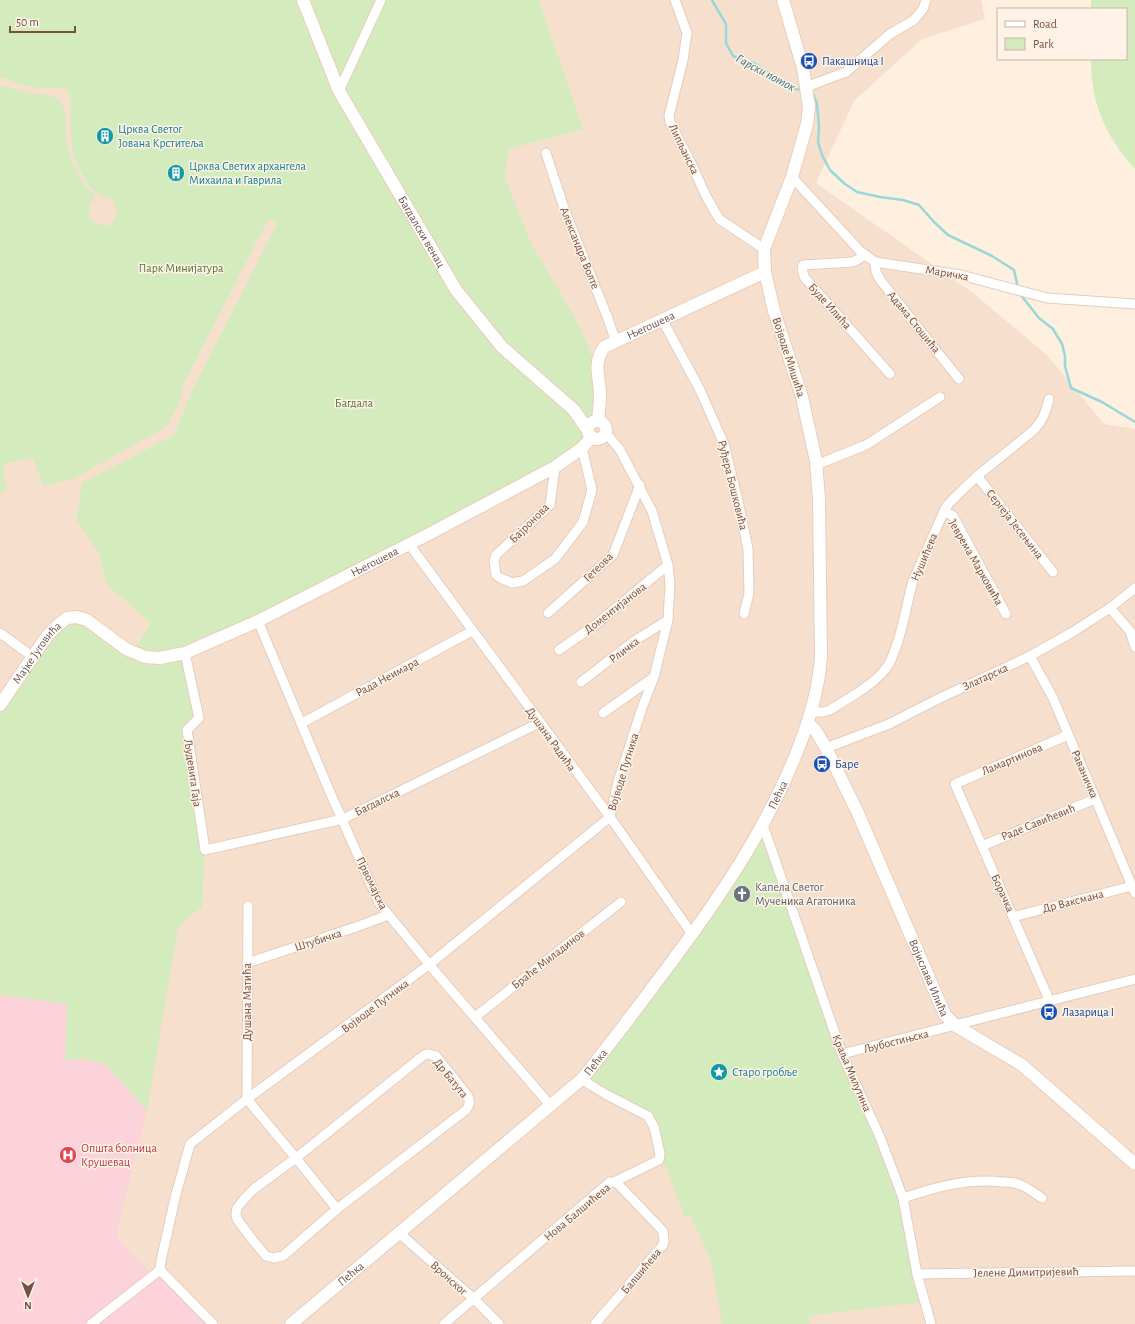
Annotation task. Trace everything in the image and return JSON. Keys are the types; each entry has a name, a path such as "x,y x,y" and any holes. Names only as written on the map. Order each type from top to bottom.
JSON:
{"street":[{"name":"Багдалски венац","path":"303,0 339,91 456,290 502,347 574,410 590,434"},
{"path":"339,91 381,0"},
{"name":"Липљанска","path":"675,0 686,33 683,60 669,116 670,122 706,196 719,219 764,249"},
{"name":"Војводе Мишића","path":"783,0 806,84 809,107 807,124 792,177 764,249 765,272 774,311 802,397 816,466 819,499 821,656 820,673 810,717"},
{"path":"806,84 846,72 890,34 914,20 923,9 926,0"},
{"name":"Александра Волте","path":"546,152 565,211 616,342"},
{"name":"Маричка","path":"792,177 860,251 875,262 961,275 1047,298 1135,304"},
{"name":"Буде Илића","path":"865,255 852,262 803,265 802,272 805,278 890,374"},
{"name":"Адама Стошића","path":"875,262 876,272 881,281 959,379"},
{"name":"Његошева","path":"598,420 600,395 597,365 599,355 604,348 765,272"},
{"name":"Руђера Бошковића","path":"663,321 700,390 724,444 748,549 749,593 744,614"},
{"path":"816,466 866,445 940,396"},
{"name":"Нушићева","path":"810,717 830,710 872,682 886,668 891,661 903,627 913,581 944,511 958,494 977,476 1034,430 1044,416 1049,399"},
{"path":"595,420 598,420 605,426 606,433 601,438 594,439 590,434 590,424 595,420"},
{"name":"Војводе Путника","path":"160,1270 175,1198 190,1144 247,1099 430,964 610,817 618,782 642,708 654,677 668,620 670,584 668,564 652,510 620,450 606,433"},
{"name":"Његошева","path":"145,657 160,658 185,654 258,621 555,467 582,448 590,434"},
{"name":"Бајронова","path":"555,467 550,505 496,555 494,562 496,575 500,578 512,583 523,581 555,559 583,522 592,490 582,448"},
{"name":"Сергеја Јесењина","path":"977,476 1053,572"},
{"name":"Гетеова","path":"548,613 613,555 640,485"},
{"name":"Јеврема Марковића","path":"944,511 953,516 1006,614"},
{"name":"Душана Радића","path":"409,544 539,723 610,817 692,934"},
{"name":"Доментијанова","path":"559,650 594,626 668,564"},
{"name":"Златарска","path":"826,748 889,724 938,699 1030,656 1071,633 1110,608 1135,588"},
{"path":"1110,608 1130,631 1134,642"},
{"name":"Мајке Југовића","path":"0,705 47,636 67,618 77,617 87,620 126,649 145,657"},
{"name":"Рличка","path":"581,682 634,641 668,620"},
{"name":"Првомајска","path":"258,621 379,904 551,1106"},
{"name":"Рада Неимара","path":"302,723 472,631"},
{"path":"0,633 34,657"},
{"name":"Људевита Гаја","path":"185,654 199,718 187,730 204,850"},
{"name":"Раваничка","path":"1030,656 1053,698 1134,890"},
{"path":"603,713 654,677"},
{"name":"Војислава Илића","path":"810,717 857,811 945,1015 956,1026 1022,1066 1135,1164"},
{"name":"Пећка","path":"291,1324 398,1232 551,1106 582,1078 617,1035 692,934 720,893 774,804 793,763 810,717"},
{"name":"Багдалска","path":"204,850 343,819 539,723"},
{"name":"Ламартинова","path":"955,784 1068,735"},
{"name":"Борачка","path":"955,784 1050,1002"},
{"name":"Раде Савићевић","path":"982,846 1095,799"},
{"name":"Краља Милутина","path":"762,825 842,1054 880,1137 903,1198 917,1274 931,1324"},
{"name":"Др Ваксмана","path":"1013,917 1134,890"},
{"name":"Браће Миладинов","path":"474,1017 621,902"},
{"name":"Душана Матића","path":"247,1099 248,906"},
{"name":"Штубичка","path":"247,963 360,926 388,914"},
{"name":"Љубостињска","path":"842,1054 1050,1002 1135,979"},
{"name":"Др Батута","path":"427,1054 436,1056 468,1096 470,1101 469,1106 466,1110 337,1209 282,1256 274,1258 266,1256 252,1239 237,1219 236,1211 245,1198 255,1188 296,1158 424,1055 427,1054"},
{"name":"Нова Балшићева","path":"444,1324 610,1182 614,1182 659,1160 660,1154 654,1127 648,1116 602,1092 582,1078"},
{"path":"247,1099 337,1209"},
{"path":"903,1198 922,1191 943,1186 965,1182 989,1181 1018,1184 1042,1198"},
{"name":"Балшићева","path":"595,1324 663,1246 664,1241 663,1231 617,1183 614,1182"},
{"name":"Вронског","path":"398,1232 474,1299 499,1324"},
{"path":"91,1324 160,1270 213,1324"},
{"name":"Јелене Димитријевић","path":"917,1274 1135,1271"}],"shaded area":[{"path":"0,0 981,0 985,19 922,39 854,101 816,183 973,293 1048,356 1104,424 1135,429 1135,1324 0,1324"},
{"name":"Општа болница Крушевац","path":"0,995 67,1004 65,1060 84,1059 105,1064 147,1111 116,1232 122,1244 153,1275 160,1270 213,1324 0,1324"}],"green space":[{"path":"0,0 539,0 583,129 509,149 505,178 532,245 573,314 597,365 595,421 590,424 582,448 185,654 199,718 187,730 205,850 202,907 178,927 147,1111 105,1064 84,1059 65,1060 67,1004 0,995 0,705 38,650 77,617 133,652 151,623 106,584 100,555 76,520 82,483 174,435 192,391 277,224 269,218 183,385 182,396 168,426 73,479 43,486 33,458 3,464 7,492 0,493 0,85 27,93 49,95 56,98 62,104 65,112 66,138 70,156 81,180 95,196 89,206 89,217 93,221 109,227 115,219 117,209 111,198 100,195 94,191 85,180 75,159 71,140 69,92 66,89 28,87 0,77"},
{"path":"1091,0 1135,0 1135,169 1115,144 1102,118 1097,105 1094,90 1091,60 1127,60 1127,8 1091,8"},
{"name":"Старо гробље","path":"763,825 842,1054 903,1198 925,1302 808,1316 811,1324 722,1324 711,1261 690,1215 685,1217 660,1153 646,1110 583,1078"}],"waterway":[{"name":"Гарски поток","path":"712,0 726,24 726,43 733,56 754,63 789,87 804,91"},
{"name":"Гарски поток","path":"810,94 813,94 817,104 819,126 818,142 822,155 830,170 845,184 857,192 903,200 919,205 948,235 992,256 1014,270 1018,288"},
{"name":"Гарски поток","path":"1020,294 1039,318 1053,329 1062,344 1065,356 1065,366 1071,388 1102,402 1135,422"}],"place":[{"name":"Пакашница I","path":"809,61"},
{"name":"Црква Светог Јована Крститеља","path":"105,136"},
{"name":"Црква Светих архангела Михаила и Гаврила","path":"176,173"},
{"name":"Баре","path":"822,764"},
{"name":"Капела Светог Мученика Агатоника","path":"742,894"},
{"name":"Лазарица I","path":"1049,1012"},
{"name":"Старо гробље","path":"719,1072"},
{"name":"Општа болница Крушевац","path":"68,1155"}],"park label":[{"name":"Парк Минијатура","path":"181,268"},
{"name":"Багдала","path":"354,403"}]}
